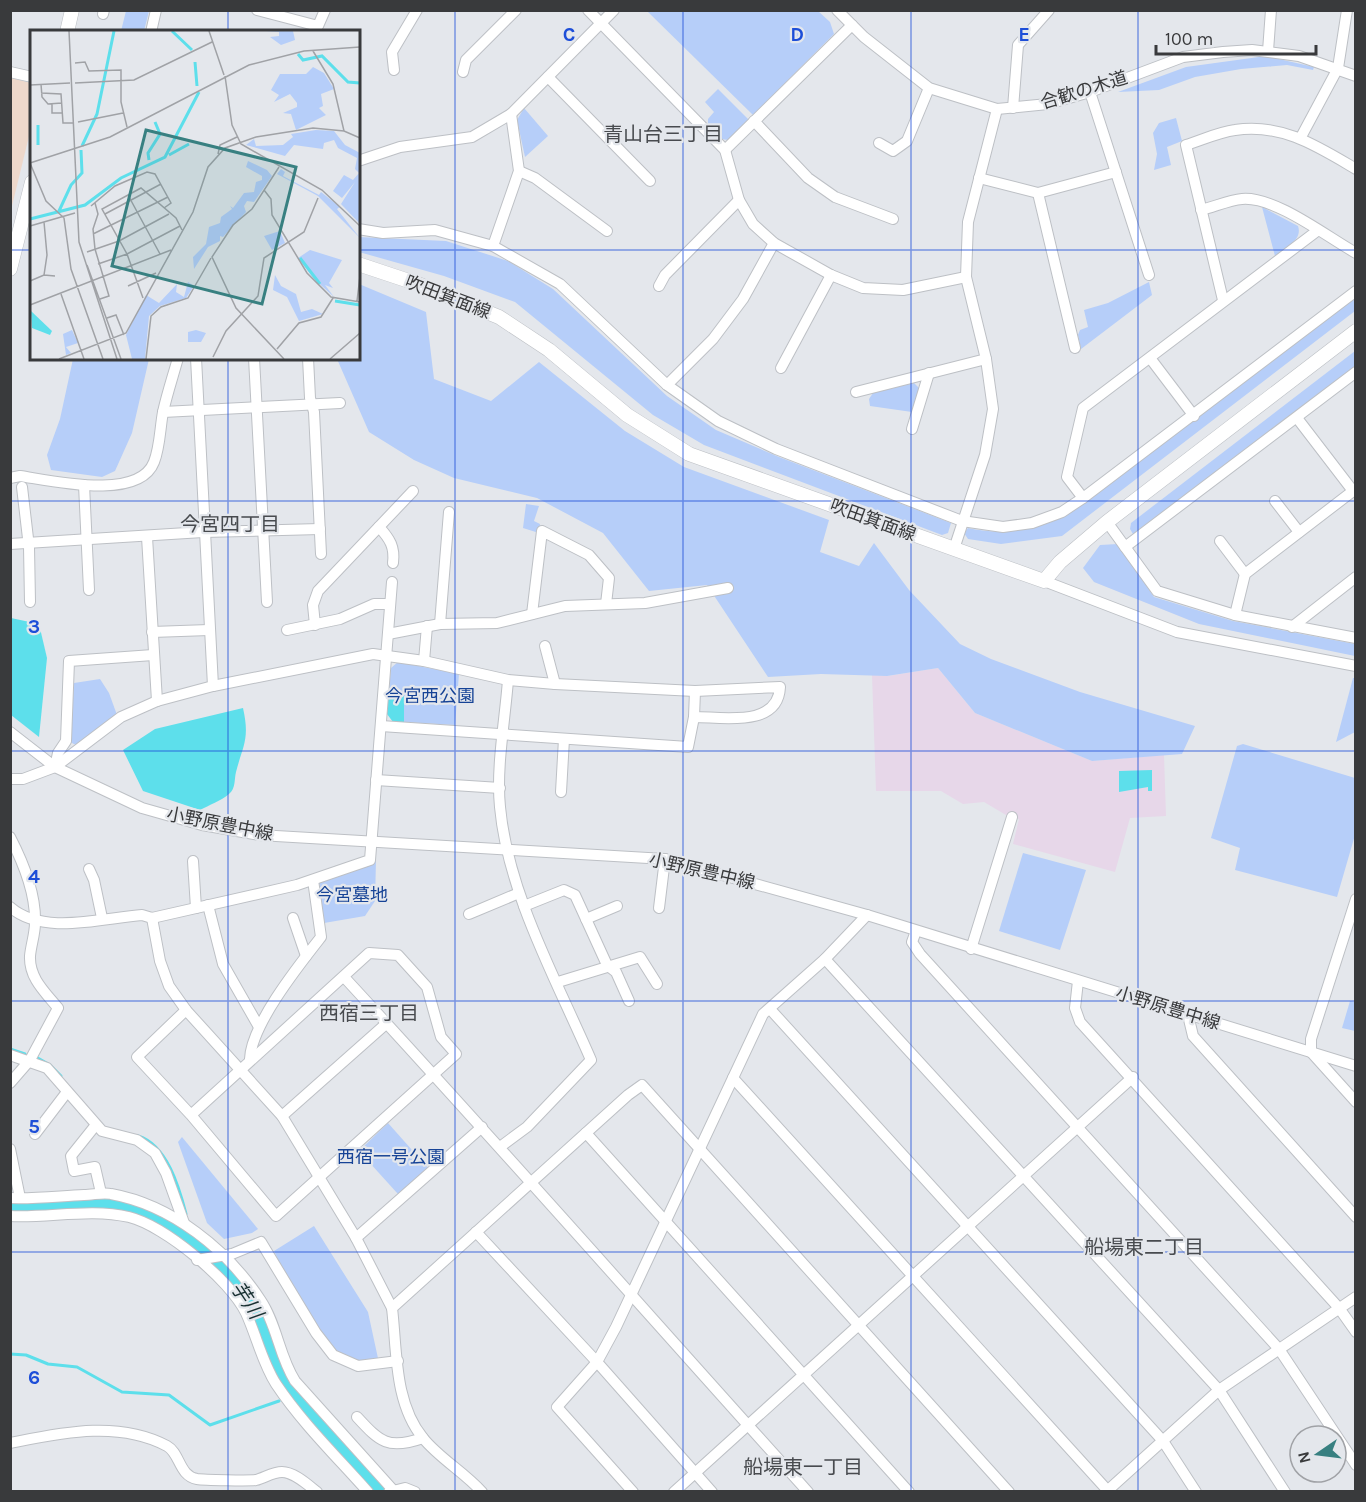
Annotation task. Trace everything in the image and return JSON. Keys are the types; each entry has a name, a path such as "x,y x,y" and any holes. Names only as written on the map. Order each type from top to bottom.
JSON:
{"main road":[{"path":"67,30 72,10"},
{"path":"10,269 30,190"},
{"name":"吹田箕面線","path":"360,265 418,284 500,317 549,350 627,415 689,454 1044,581"},
{"path":"1044,581 1060,561 1107,522 1356,331"}],"street":[{"path":"151,30 156,10"},
{"path":"258,10 318,26 325,10"},
{"path":"394,70 392,52 417,10"},
{"path":"463,72 466,60 516,10"},
{"path":"588,10 725,150 739,200 753,224 774,243 831,274 863,288 903,290 966,277"},
{"path":"360,160 400,147 472,137 511,114 614,10"},
{"name":"合歓の木道","path":"837,10 929,88 997,108 1048,104 1090,93 1183,57 1233,51 1268,51 1299,56 1356,76"},
{"path":"1013,108 1018,45 1049,10"},
{"path":"1268,51 1271,10"},
{"path":"1301,137 1338,68 1347,10"},
{"path":"725,150 852,25"},
{"path":"10,72 30,77"},
{"path":"548,76 650,181"},
{"path":"879,143 893,151 907,141 929,88"},
{"path":"1090,93 1149,275"},
{"path":"954,549 985,455 993,409 986,358 966,277 968,222 997,108"},
{"path":"493,246 519,171 511,114"},
{"path":"754,121 808,178 835,197 893,219"},
{"path":"1223,300 1186,145 1233,130 1266,128 1301,137 1356,169"},
{"path":"519,171 535,178 607,231"},
{"path":"979,178 1038,193 1116,172"},
{"path":"1038,193 1075,348"},
{"path":"1201,210 1242,199 1260,200 1276,206 1356,253"},
{"path":"659,286 665,275 739,200"},
{"path":"360,229 383,232 435,230 493,246 560,284 667,385 718,421 776,449 962,521 1003,527 1032,523 1062,512 1083,498 1356,291"},
{"path":"1083,498 1067,477 1083,408 1317,231"},
{"path":"667,385 712,339 743,299 774,243"},
{"path":"781,368 831,274"},
{"path":"856,392 986,358"},
{"path":"1150,358 1194,416"},
{"path":"10,478 20,476 84,485 137,482 148,473 155,462 163,412 177,360"},
{"path":"196,360 203,532 213,686"},
{"path":"254,360 267,602"},
{"path":"308,360 310,398 313,404 321,554"},
{"path":"912,429 929,373"},
{"path":"1125,548 1354,376"},
{"path":"163,412 199,412 340,403"},
{"path":"1235,615 1245,574 1353,491 1297,418"},
{"path":"84,485 89,590"},
{"path":"22,487 30,602"},
{"path":"315,625 313,605 318,591 413,491"},
{"path":"1275,501 1299,532"},
{"path":"440,624 449,512"},
{"path":"1107,522 1157,591 1235,615 1356,638"},
{"path":"380,527 391,539 394,553 393,563"},
{"path":"10,544 203,532 320,529"},
{"path":"532,614 542,531 589,555 609,578 606,604"},
{"path":"147,537 157,701"},
{"path":"1220,541 1245,574"},
{"path":"1292,627 1356,577"},
{"path":"1044,581 1177,633 1356,666"},
{"path":"10,907 23,918 36,921 70,922 142,915 152,918 313,880 370,860 392,582"},
{"path":"388,634 440,624 497,623 565,606 645,603 728,588"},
{"path":"287,630 340,619 374,604 390,604"},
{"path":"424,661 427,626"},
{"path":"152,632 209,630"},
{"path":"545,646 555,684"},
{"path":"10,779 23,779 55,767 121,717 157,701 213,686 373,654 424,661 508,680 555,684 695,691 780,687 780,699 774,707 753,718 694,717"},
{"path":"55,767 58,753 66,741 69,661 153,655"},
{"path":"500,1147 527,1127 591,1060 524,906 508,851 500,808 500,788 508,680"},
{"path":"381,726 688,747 694,717 695,691"},
{"name":"小野原豊中線","path":"10,732 55,767 142,808 202,825 259,835 664,859 867,915 971,949 1356,1066"},
{"path":"561,792 564,739"},
{"path":"376,780 500,788"},
{"path":"971,949 1012,817"},
{"path":"10,837 28,879 36,921 30,957 32,971 37,984 58,1008 30,1060 10,1083"},
{"path":"659,908 664,859"},
{"path":"192,861 196,908"},
{"path":"89,869 94,880 102,918"},
{"path":"250,1059 250,1047 259,1027 321,937 313,880"},
{"path":"524,906 564,890 575,895 607,965 616,972 629,1001"},
{"path":"469,914 519,892"},
{"path":"1356,898 1311,1039 1311,1052 1356,1102"},
{"path":"208,905 223,964 259,1027"},
{"path":"586,919 617,906"},
{"path":"633,1491 556,1407 597,1362 631,1295 763,1014 825,959 867,915"},
{"path":"152,918 160,961 169,986 186,1010 282,1116 318,1180 356,1239 392,1308 401,1393 423,1438 482,1491"},
{"path":"292,918 306,956"},
{"path":"916,931 912,942 920,954 1278,1349 1356,1465"},
{"path":"186,1010 137,1057 191,1115 276,1216 456,1054 441,1037 427,987 398,956 369,953 191,1115"},
{"path":"558,982 607,965 640,957 657,984"},
{"path":"825,959 1219,1390 1285,1491"},
{"path":"344,977 531,1180 631,1295 808,1491"},
{"path":"1078,981 1075,1008 1080,1022 1339,1308 1356,1332"},
{"path":"770,1009 1162,1441 1196,1491"},
{"path":"1188,1014 1193,1036 1356,1217"},
{"path":"282,1116 387,1023"},
{"path":"10,1055 30,1060 47,1068 95,1126 108,1134 142,1143 155,1153 166,1173 184,1223"},
{"path":"674,1491 1132,1077"},
{"path":"733,1078 1108,1491 1219,1390 1356,1297"},
{"path":"392,1308 531,1180 642,1085 1009,1491"},
{"path":"35,1134 67,1092"},
{"path":"95,1126 71,1156 74,1171 95,1167 101,1193"},
{"path":"356,1239 482,1127"},
{"path":"586,1133 805,1373 909,1491"},
{"path":"10,1149 15,1198 101,1193 147,1204 184,1223 221,1256 262,1303 285,1363 295,1381 391,1491 405,1488 415,1491"},
{"path":"10,1216 92,1214 128,1217 162,1232 201,1259 236,1297 246,1313 266,1365 284,1395 368,1491"},
{"path":"476,1232 597,1362 712,1491"},
{"path":"201,1259 221,1256 261,1242 316,1333 333,1355 358,1366 398,1361"},
{"path":"357,1417 377,1438 387,1443 406,1444 423,1438"},
{"path":"10,1443 75,1430 141,1437 170,1448 185,1472 194,1478 248,1481 284,1472 317,1491"}],"shaded area":[{"path":"11,78 30,83 30,132 11,210"},
{"path":"11,618 39,624 47,658 39,737 11,715"},
{"path":"938,668 975,713 1092,761 1164,755 1166,816 1130,818 1115,872 1013,844 1019,819 1006,815 984,802 963,804 941,791 876,791 872,675 888,676"},
{"path":"389,690 404,692 404,722 393,722 387,714"},
{"path":"243,708 246,727 245,742 234,787 229,794 200,810 143,791 123,750 155,729"},
{"path":"1152,770 1152,791 1148,791 1148,787 1119,792 1119,771"}],"green space":[{"path":"126,11 149,11 144,30 121,30"},
{"path":"647,11 818,11 830,22 834,34 753,115"},
{"path":"1266,56 1314,67 1313,70 1287,65 1241,69 1195,77 1159,90 1118,92 1186,67"},
{"path":"718,89 749,120 728,140 721,139 708,125 708,119 714,112 705,102"},
{"path":"524,108 548,136 525,157 517,120"},
{"path":"1176,118 1182,141 1167,147 1171,165 1154,170 1157,154 1153,133 1159,123"},
{"path":"1262,207 1298,226 1296,240 1275,256"},
{"path":"360,237 446,241 508,261 553,289 667,396 716,430 779,457 951,523 948,533 942,535 704,445 653,415 515,302 444,276 360,252"},
{"path":"1149,282 1152,295 1081,349 1078,335 1080,330 1088,327 1084,310 1108,303"},
{"path":"360,284 426,312 434,379 491,401 539,362 625,431 684,467 829,520 820,552 859,566 874,543 909,590 960,644 991,659 1080,692 1195,726 1182,754 1092,761 975,713 938,668 887,676 821,674 768,677 707,585 649,591 603,533 537,498 454,478 414,460 369,432 337,360 360,360"},
{"path":"1355,296 1355,311 1062,536 1001,544 968,539 964,533 968,528 1000,531 1030,527 1059,517 1087,502"},
{"path":"1355,351 1355,366 1133,534 1130,529 1131,523"},
{"path":"73,360 149,360 132,433 115,471 102,477 51,470 47,455 60,419"},
{"path":"914,383 919,388 912,412 870,406 869,399 873,393"},
{"path":"526,504 539,506 534,521 540,524 539,533 523,528"},
{"path":"1118,544 1154,597 1233,621 1355,644 1355,656 1199,624 1094,582 1083,568 1100,545"},
{"name":"今宮西公園","path":"398,662 459,674 455,725 404,722 404,693 389,690 391,668"},
{"path":"1353,678 1356,678 1355,732 1336,742"},
{"path":"100,679 109,693 117,715 76,745 70,742 74,683"},
{"path":"1243,744 1355,778 1355,835 1337,897 1235,870 1240,848 1211,838 1237,746"},
{"path":"1023,853 1086,870 1060,950 999,931"},
{"name":"今宮墓地","path":"376,860 375,901 365,916 324,923 319,881"},
{"path":"1350,1001 1355,1002 1355,1031 1342,1028"},
{"name":"西宿一号公園","path":"388,1123 428,1168 398,1194 359,1151"},
{"path":"182,1137 258,1229 252,1233 224,1239 207,1223 178,1142"},
{"path":"314,1226 368,1312 379,1363 357,1364 335,1356 318,1338 293,1292 274,1251"}],"waterway":[{"path":"10,1049 25,1054"},
{"path":"36,1057 50,1065 61,1076"},
{"path":"138,1136 157,1148 164,1158 180,1192 186,1214"},
{"name":"芋川","path":"10,1205 106,1203 148,1212 172,1225 238,1282 261,1319 288,1383 383,1492"},
{"path":"10,1354 26,1355 48,1364 77,1367 122,1392 169,1395 210,1425 279,1401"},
{"name":"芋川","path":"293,1397 297,1395"}],"district":[{"name":"青山台三丁目","path":"663,134"},
{"name":"今宮四丁目","path":"230,524"},
{"name":"西宿三丁目","path":"369,1013"},
{"name":"船場東二丁目","path":"1144,1247"},
{"name":"船場東一丁目","path":"803,1467"}]}
